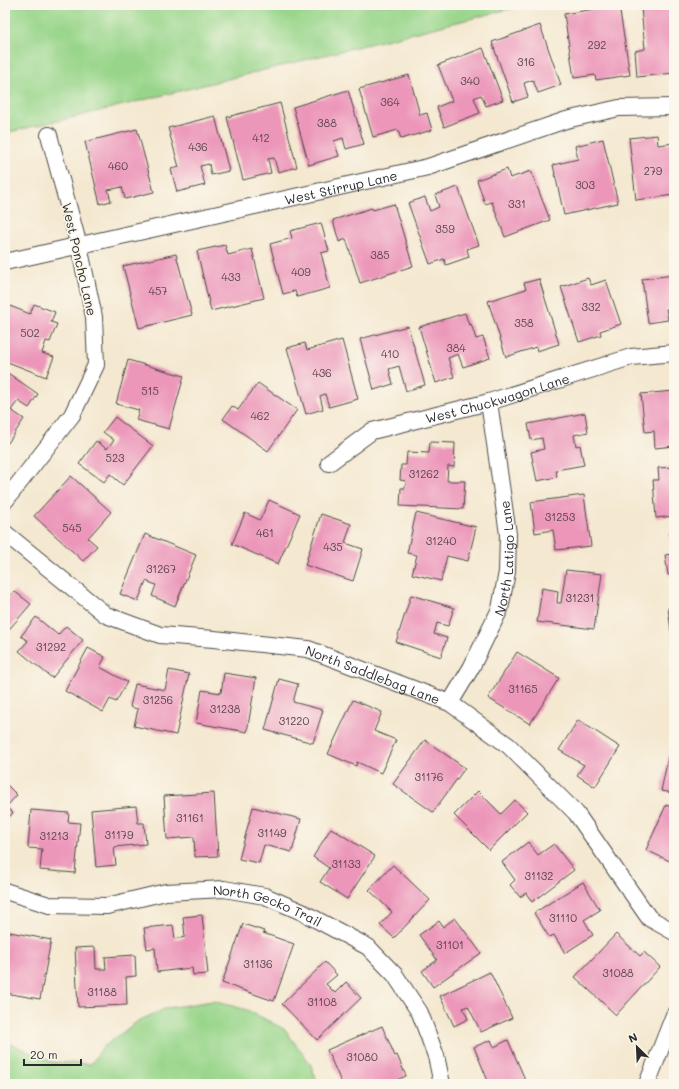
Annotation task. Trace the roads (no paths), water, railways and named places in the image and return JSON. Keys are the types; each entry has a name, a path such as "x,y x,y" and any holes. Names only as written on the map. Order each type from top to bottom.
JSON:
{"street":[{"name":"West Stirrup Lane","path":"5,262 428,167 574,118 619,108 674,107"},
{"name":"West Poncho Lane","path":"5,501 72,415 96,365 94,317 79,246 49,135"},
{"name":"West Chuckwagon Lane","path":"329,463 372,431 489,402 631,357 674,353"},
{"name":"North Latigo Lane","path":"450,703 471,668 500,609 507,572 508,534 489,402"},
{"name":"North Saddlebag Lane","path":"5,533 106,615 160,635 308,649 450,703 509,746 576,813 649,918 674,932"},
{"name":"North Gecko Trail","path":"5,891 49,905 107,906 166,892 224,889 265,896 302,912 368,947 395,975 420,1014 436,1056 442,1084"},
{"path":"646,1084 674,1015"}]}
